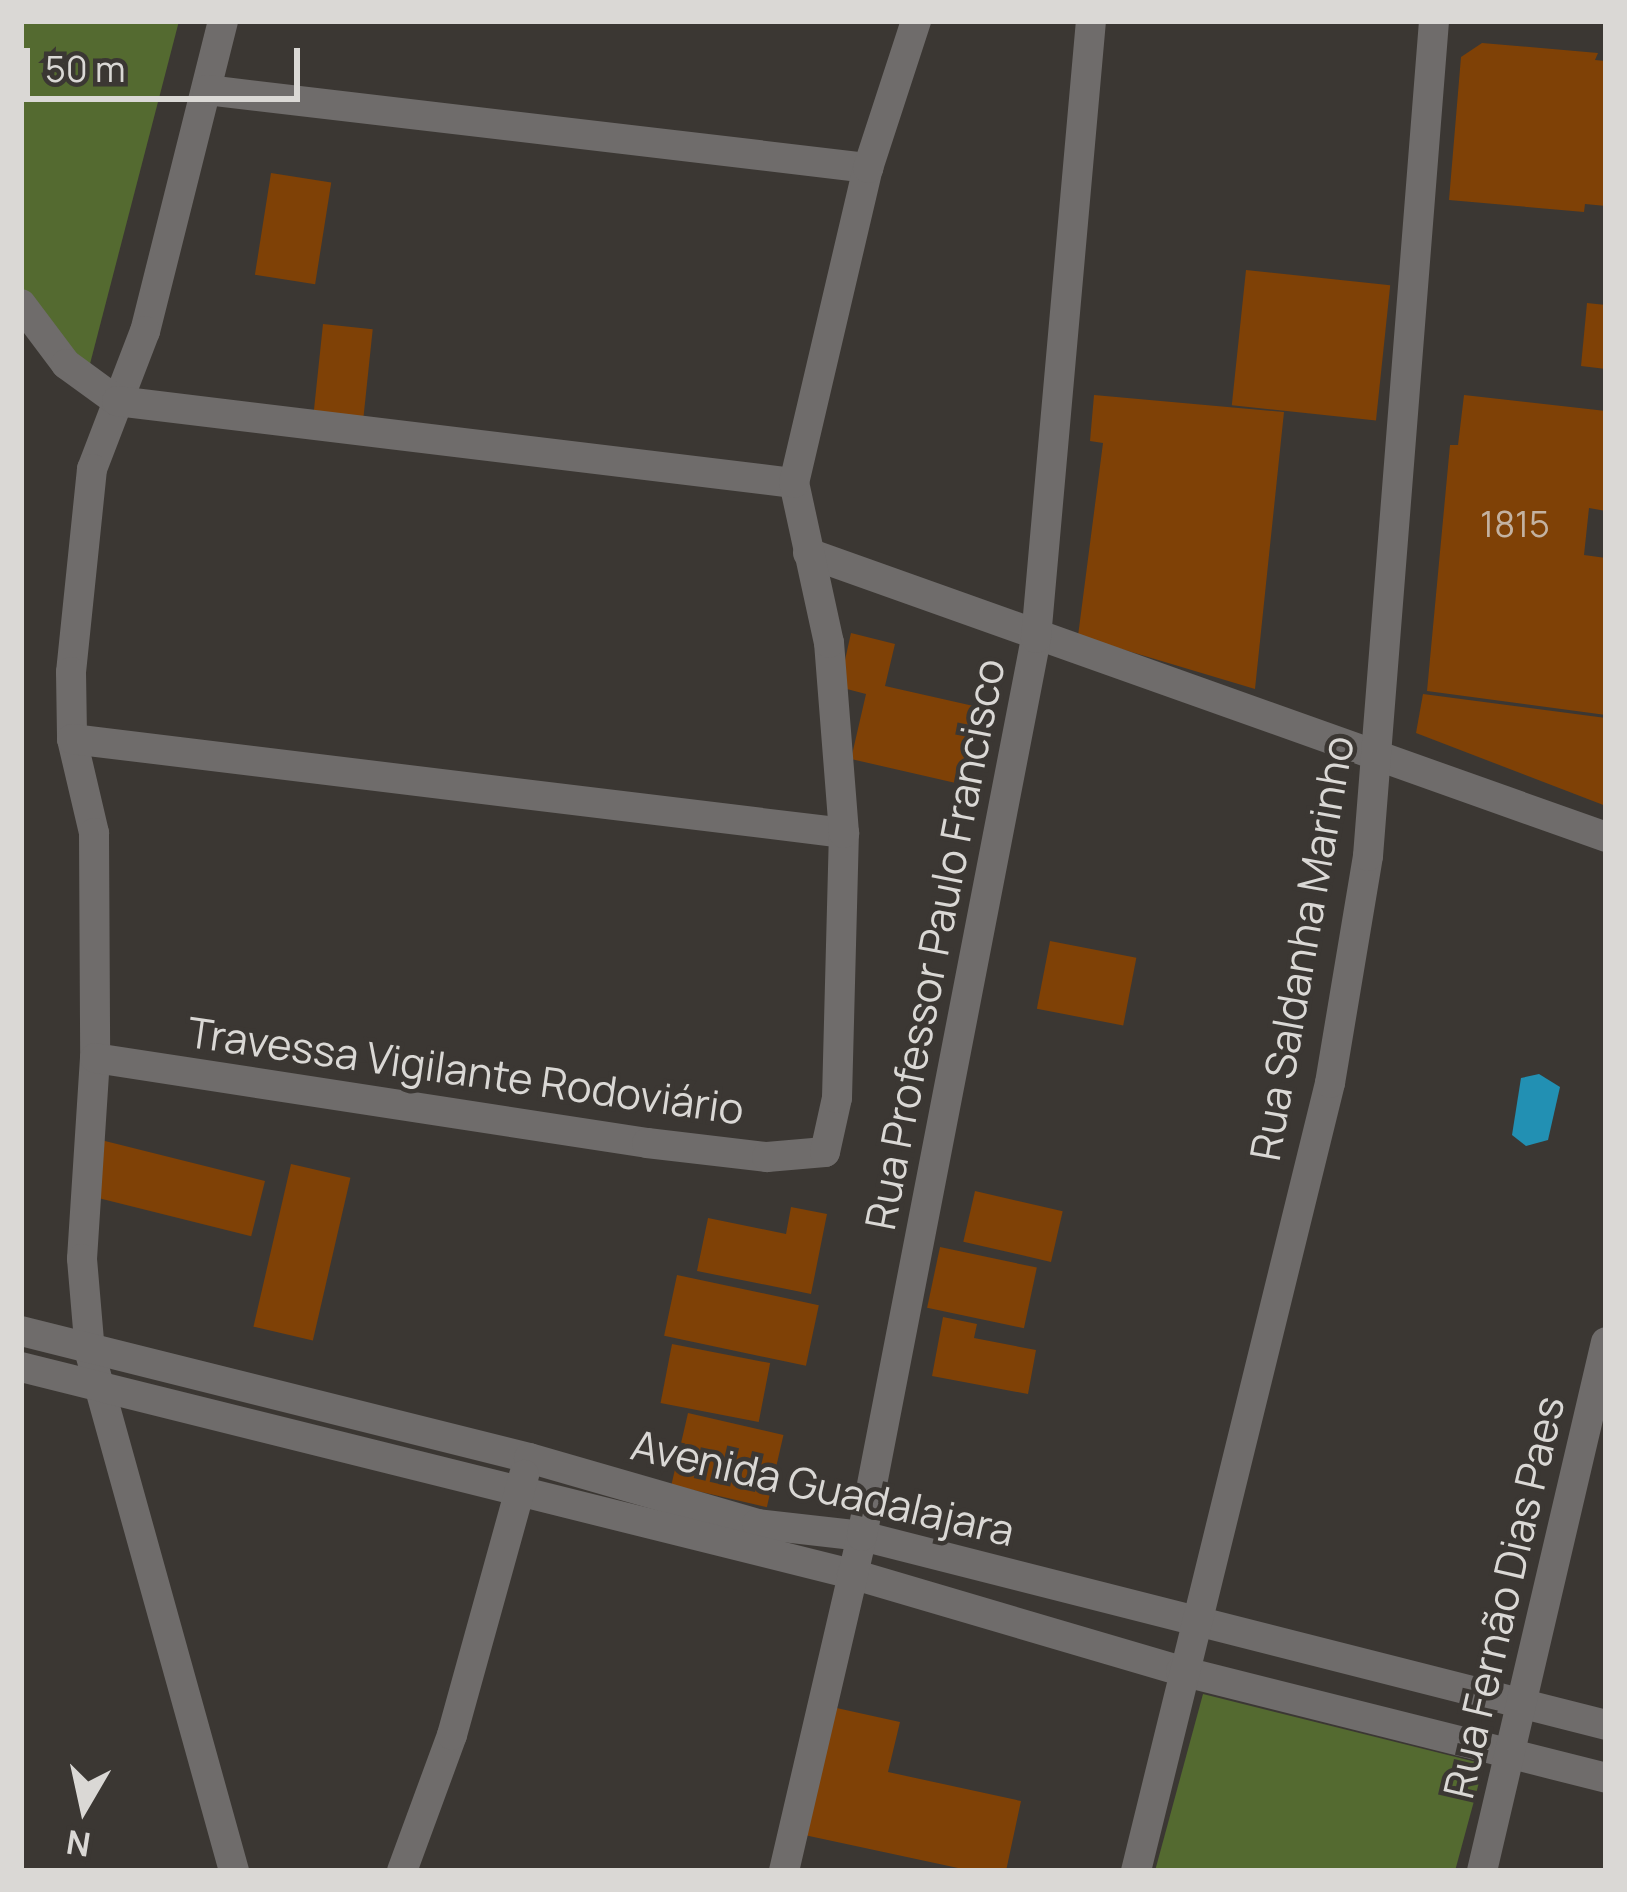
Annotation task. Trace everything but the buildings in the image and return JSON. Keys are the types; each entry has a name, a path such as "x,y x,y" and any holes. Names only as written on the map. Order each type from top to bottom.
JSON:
{"street":[{"path":"223,21 145,331 92,469 82,539 72,739 94,832 95,1058 83,1236 93,1367 234,1871"},
{"path":"72,739 844,833 829,643 794,483 868,169 916,21"},
{"name":"Rua Professor Paulo Francisco","path":"784,1871 862,1536 1036,638 1091,21"},
{"name":"Rua Saldanha Marinho","path":"1136,1871 1193,1618 1330,1083 1380,761 1434,21"},
{"path":"207,90 868,169"},
{"path":"21,304 67,364 117,401 794,483"},
{"path":"808,553 1380,761 1606,837"},
{"name":"Travessa Vigilante Rodoviário","path":"95,1058 667,1145 767,1157 825,1152 837,1098 844,833"},
{"name":"Avenida Guadalajara","path":"21,1331 93,1367 529,1458 757,1524 862,1536 1523,1700 1606,1725"},
{"name":"Rua Fernão Dias Paes","path":"1482,1871 1606,1342"},
{"path":"21,1367 93,1367 520,1493 852,1574 1181,1671 1606,1778"},
{"path":"402,1871 458,1716 529,1458"}],"green space":[{"path":"21,21 179,21 84,387 21,328"},
{"path":"1203,1694 1484,1764 1455,1871 1155,1871"}],"water":[{"path":"1539,1074 1560,1087 1548,1140 1526,1146 1512,1135 1521,1078"}]}
